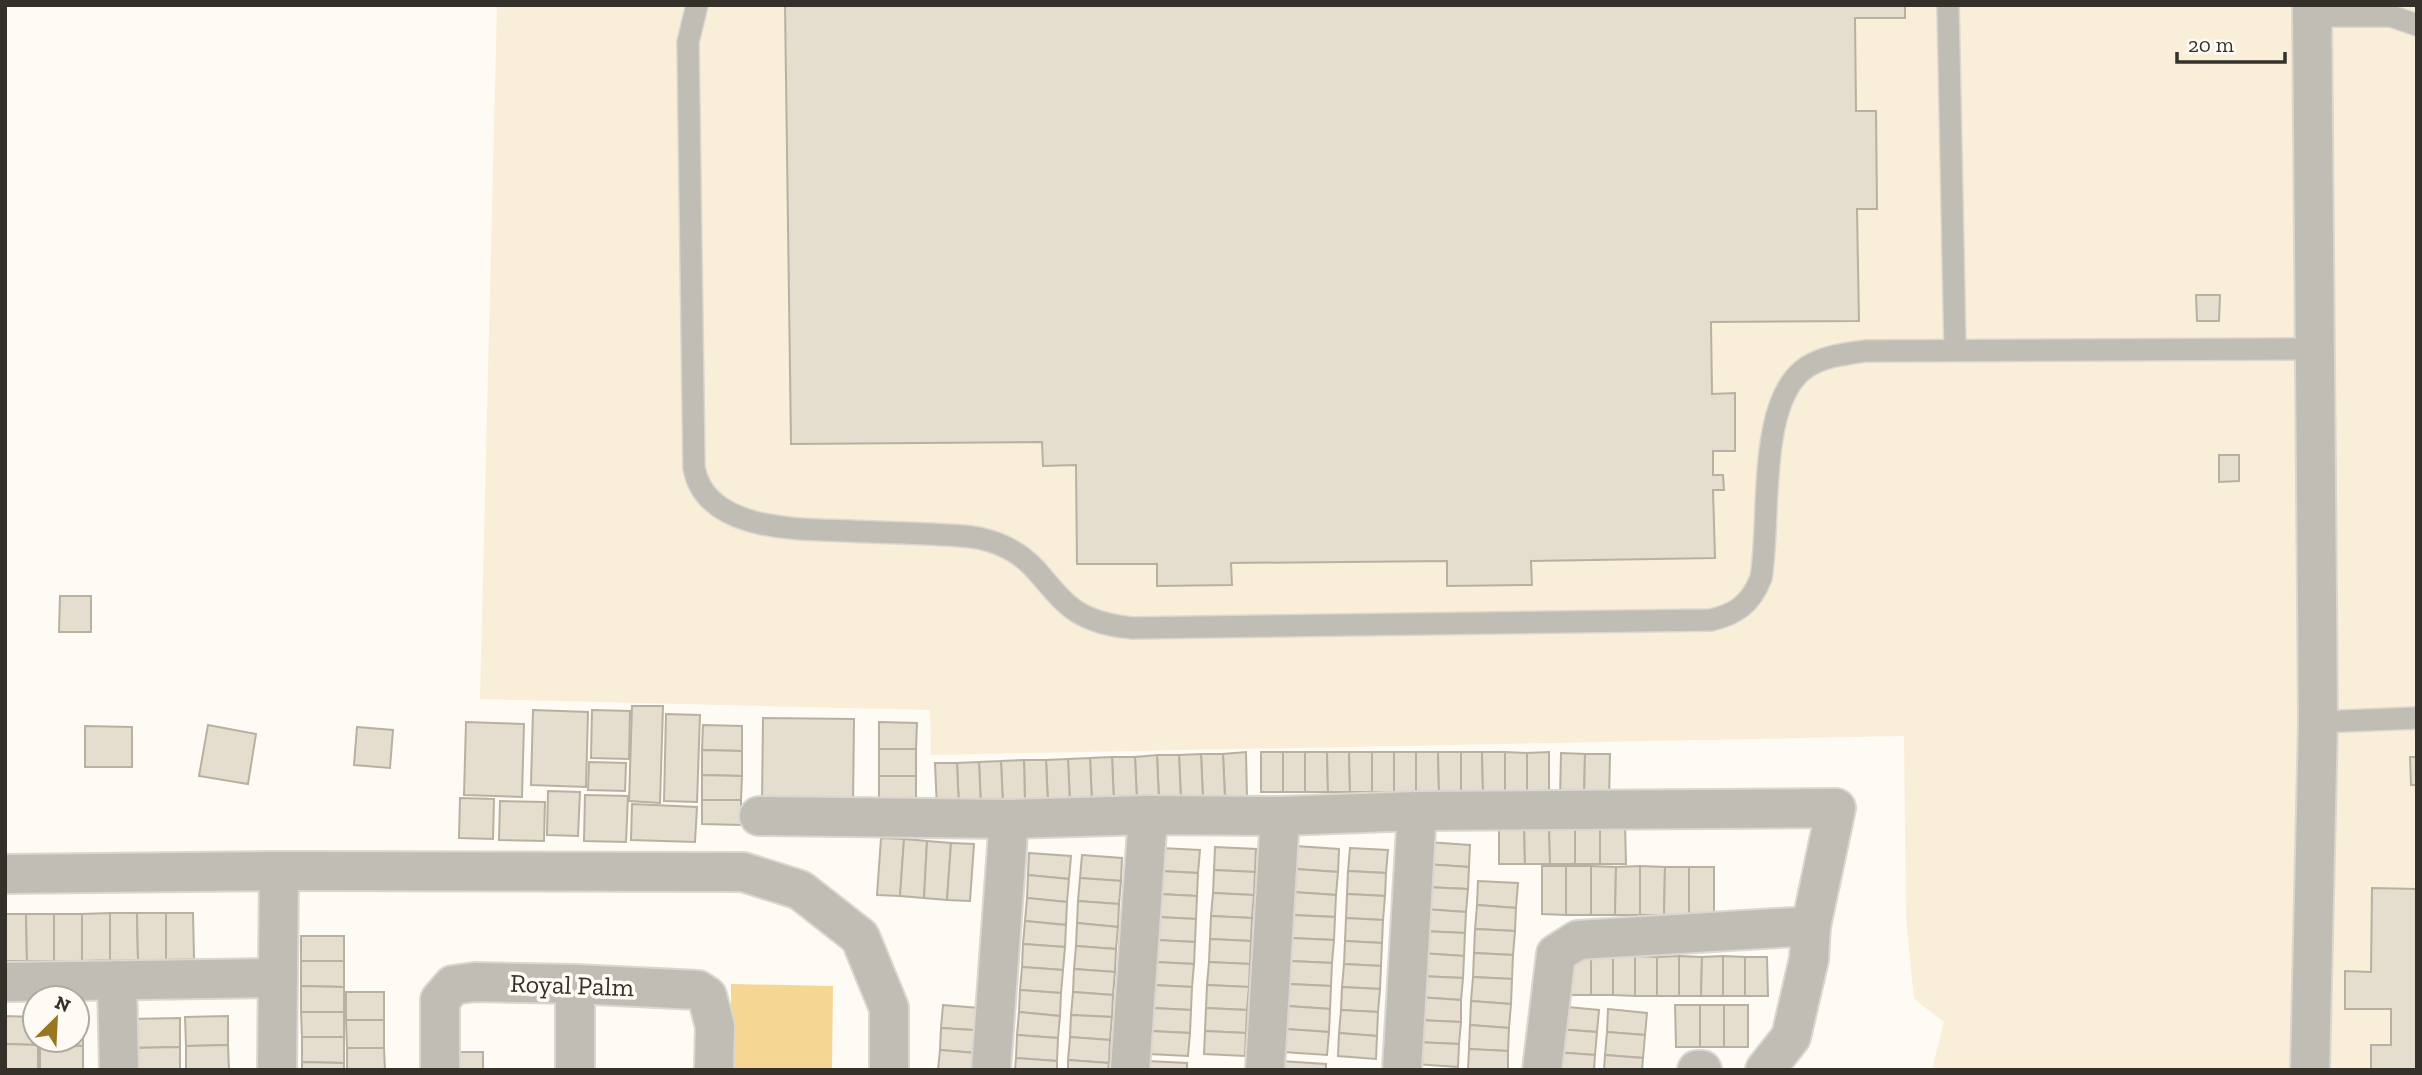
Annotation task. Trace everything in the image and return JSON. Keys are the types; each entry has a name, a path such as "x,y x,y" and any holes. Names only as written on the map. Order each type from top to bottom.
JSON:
{"street":[{"path":"2310,1070 2318,722 2312,11"},
{"path":"759,817 1009,819 1148,815 1280,816 1417,811 1836,808 1811,926 1809,959 1791,1037 1765,1070"},
{"path":"1402,1070 1417,811"},
{"path":"1130,1070 1148,815"},
{"path":"1265,1070 1280,816"},
{"path":"991,1070 1009,819"},
{"path":"277,1070 279,871"},
{"path":"5,874 279,871 743,872 800,891 860,937 889,1008 889,1070"},
{"path":"1542,1070 1556,954 1578,940 1811,926"},
{"path":"5,982 278,978"},
{"path":"117,980 119,1070"},
{"name":"Royal Palm","path":"440,1070 440,1000 453,985 475,982 698,990 708,996 715,1026 714,1070"},
{"path":"575,984 575,1070"}],"lane":[{"path":"697,5 688,42 693,440 696,481 716,505 748,520 787,528 964,536 1000,544 1029,563 1073,610 1102,623 1133,628 1697,620 1724,617 1737,612 1747,603 1761,578 1773,429 1780,404 1795,377 1821,360 1865,351 2314,349"},
{"path":"1948,5 1955,349"},
{"path":"2312,11 2391,16 2417,25"},
{"path":"2318,722 2417,718"}],"shaded area":[{"path":"497,5 2417,5 2417,1070 1932,1070 1944,1022 1914,999 1906,917 1904,736 931,755 930,710 480,699"},
{"path":"731,984 833,986 832,1070 731,1070"}],"building":[{"path":"785,5 1905,5 1905,18 1855,18 1856,111 1876,111 1877,209 1857,209 1859,321 1711,322 1712,394 1735,393 1735,451 1713,451 1713,475 1723,475 1724,490 1713,490 1715,558 1531,561 1532,585 1447,586 1447,561 1231,563 1232,585 1157,586 1157,564 1077,564 1076,465 1043,466 1042,442 791,444"},
{"path":"2196,295 2220,295 2219,321 2197,321"},
{"path":"2219,455 2239,455 2239,481 2219,482"},
{"path":"60,596 91,596 91,632 59,632"},
{"path":"632,706 663,706 660,803 629,801"},
{"path":"533,710 588,712 586,787 531,785"},
{"path":"592,710 630,711 629,759 591,758"},
{"path":"666,714 700,715 697,802 664,801"},
{"path":"763,718 854,719 853,805 762,804"},
{"path":"466,722 524,724 522,797 464,795"},
{"path":"879,722 917,723 916,749 879,749"},
{"path":"208,725 256,734 248,784 199,776"},
{"path":"703,725 742,726 742,751 702,750"},
{"path":"85,726 132,727 132,767 85,767"},
{"path":"357,727 393,730 390,768 354,765"},
{"path":"879,749 916,749 916,776 879,776"},
{"path":"702,750 742,751 742,776 702,775"},
{"path":"1246,752 1247,798 1225,799 1223,754"},
{"path":"1261,752 1283,752 1283,792 1261,792"},
{"path":"1283,752 1305,752 1305,792 1283,792"},
{"path":"1305,752 1327,752 1328,792 1305,792"},
{"path":"1327,752 1349,752 1350,792 1328,792"},
{"path":"1349,752 1372,752 1372,792 1350,792"},
{"path":"1372,752 1394,752 1394,792 1372,792"},
{"path":"1394,752 1416,752 1416,792 1394,792"},
{"path":"1416,752 1438,752 1439,792 1416,792"},
{"path":"1438,752 1461,752 1461,792 1439,792"},
{"path":"1461,752 1482,752 1483,792 1461,792"},
{"path":"1482,752 1505,752 1505,792 1483,792"},
{"path":"1505,752 1527,753 1527,792 1505,792"},
{"path":"1549,752 1549,792 1527,792 1527,753"},
{"path":"1561,753 1585,754 1584,799 1560,799"},
{"path":"1201,754 1223,754 1225,799 1203,800"},
{"path":"1201,754 1203,800 1181,801 1179,755"},
{"path":"1585,754 1610,754 1609,800 1584,799"},
{"path":"1157,755 1179,755 1181,801 1159,801"},
{"path":"1157,755 1159,801 1137,802 1135,757"},
{"path":"1112,757 1135,757 1137,802 1114,803"},
{"path":"1112,757 1114,803 1092,804 1090,758"},
{"path":"2410,757 2417,757 2417,785 2411,785"},
{"path":"1090,758 1092,804 1070,804 1068,759"},
{"path":"1068,759 1070,804 1048,805 1046,760"},
{"path":"1024,760 1046,760 1048,805 1025,806"},
{"path":"1024,760 1025,806 1003,807 1001,761"},
{"path":"1001,761 1003,807 981,808 979,762"},
{"path":"589,762 626,763 625,791 588,790"},
{"path":"979,762 981,808 959,809 957,763"},
{"path":"935,763 957,763 959,809 937,809"},
{"path":"702,775 742,776 741,800 702,800"},
{"path":"879,776 916,776 916,803 879,802"},
{"path":"548,791 580,792 578,836 547,835"},
{"path":"585,795 628,796 626,842 584,841"},
{"path":"460,798 494,799 493,839 459,838"},
{"path":"702,800 741,800 741,825 702,824"},
{"path":"500,801 545,802 544,841 499,840"},
{"path":"632,804 697,807 695,842 631,840"},
{"path":"1499,823 1524,823 1525,864 1499,864"},
{"path":"1524,823 1549,823 1550,864 1525,864"},
{"path":"1549,823 1575,823 1575,864 1550,864"},
{"path":"1575,823 1600,823 1600,864 1575,864"},
{"path":"1600,823 1625,823 1626,864 1600,864"},
{"path":"881,838 904,839 900,896 877,895"},
{"path":"904,839 927,841 924,898 900,896"},
{"path":"927,841 951,843 947,900 924,898"},
{"path":"1427,842 1470,845 1469,867 1425,864"},
{"path":"951,843 974,844 970,901 947,900"},
{"path":"1296,846 1339,849 1338,872 1295,869"},
{"path":"1215,847 1256,849 1255,872 1214,870"},
{"path":"1161,848 1200,850 1198,873 1160,871"},
{"path":"1350,848 1388,850 1386,873 1348,871"},
{"path":"1029,853 1071,856 1069,879 1028,875"},
{"path":"1082,855 1122,858 1121,881 1080,878"},
{"path":"1425,864 1469,867 1468,889 1424,887"},
{"path":"1542,866 1566,866 1566,915 1542,914"},
{"path":"1566,866 1591,866 1591,915 1566,915"},
{"path":"1591,866 1616,867 1615,915 1591,915"},
{"path":"1640,866 1665,867 1664,915 1640,915"},
{"path":"1640,866 1640,915 1615,915 1616,867"},
{"path":"1665,867 1689,867 1689,915 1664,915"},
{"path":"1689,867 1714,867 1714,915 1689,915"},
{"path":"1295,869 1338,872 1336,895 1293,892"},
{"path":"1214,870 1255,872 1254,895 1213,893"},
{"path":"1160,871 1198,873 1197,896 1159,894"},
{"path":"1348,871 1386,873 1385,896 1347,894"},
{"path":"1028,875 1069,879 1067,902 1027,898"},
{"path":"1080,878 1121,881 1119,904 1078,901"},
{"path":"1478,881 1518,883 1516,908 1477,905"},
{"path":"1424,887 1468,889 1466,912 1423,909"},
{"path":"2372,888 2417,889 2417,1070 2371,1070 2371,1045 2391,1045 2391,1009 2345,1009 2345,971 2371,972"},
{"path":"1293,892 1336,895 1335,917 1292,915"},
{"path":"1213,893 1254,895 1252,918 1211,916"},
{"path":"1159,894 1197,896 1196,919 1157,917"},
{"path":"1347,894 1385,896 1383,920 1346,918"},
{"path":"1027,898 1067,902 1066,925 1025,921"},
{"path":"1078,901 1119,904 1118,927 1077,923"},
{"path":"1477,905 1516,908 1515,931 1475,929"},
{"path":"1423,909 1466,912 1465,933 1422,931"},
{"path":"110,913 137,913 138,960 110,960"},
{"path":"110,913 110,960 82,961 82,914"},
{"path":"137,913 166,913 166,960 138,960"},
{"path":"166,913 193,913 194,959 166,960"},
{"path":"5,914 26,914 27,961 5,961"},
{"path":"26,914 54,914 54,961 27,961"},
{"path":"54,914 82,914 82,961 54,961"},
{"path":"1292,915 1335,917 1334,940 1291,938"},
{"path":"1211,916 1252,918 1251,941 1210,939"},
{"path":"1157,917 1196,919 1195,942 1156,940"},
{"path":"1346,918 1383,920 1382,943 1345,941"},
{"path":"1025,921 1066,925 1065,947 1023,944"},
{"path":"1077,923 1118,927 1116,949 1076,946"},
{"path":"1475,929 1515,931 1513,955 1474,953"},
{"path":"1422,931 1465,933 1464,956 1420,953"},
{"path":"301,936 344,936 344,961 301,961"},
{"path":"1291,938 1334,940 1332,963 1290,961"},
{"path":"1210,939 1251,941 1250,964 1209,962"},
{"path":"1156,940 1195,942 1194,964 1155,962"},
{"path":"1345,941 1382,943 1381,966 1344,964"},
{"path":"1023,944 1065,947 1063,970 1022,967"},
{"path":"1076,946 1116,949 1115,972 1074,969"},
{"path":"1420,953 1464,956 1463,978 1419,976"},
{"path":"1474,953 1513,955 1512,979 1473,977"},
{"path":"1569,956 1591,956 1591,995 1569,995"},
{"path":"1591,956 1613,956 1613,995 1591,995"},
{"path":"1613,956 1635,956 1635,996 1613,995"},
{"path":"1635,956 1657,957 1657,996 1635,996"},
{"path":"1679,956 1702,957 1701,996 1679,996"},
{"path":"1679,956 1679,996 1657,996 1657,957"},
{"path":"1723,956 1745,957 1745,996 1723,996"},
{"path":"1723,956 1723,996 1701,996 1702,957"},
{"path":"1745,957 1767,957 1768,996 1745,996"},
{"path":"301,961 344,961 344,987 301,986"},
{"path":"1290,961 1332,963 1331,986 1289,984"},
{"path":"1155,962 1194,964 1192,987 1153,985"},
{"path":"1209,962 1250,964 1249,987 1207,985"},
{"path":"1344,964 1381,966 1380,989 1342,987"},
{"path":"1022,967 1063,970 1061,993 1020,990"},
{"path":"1074,969 1115,972 1113,995 1073,992"},
{"path":"1419,976 1463,978 1461,1000 1418,997"},
{"path":"1473,977 1512,979 1511,1004 1471,1001"},
{"path":"1289,984 1331,986 1330,1009 1288,1006"},
{"path":"1153,985 1192,987 1191,1010 1152,1008"},
{"path":"1207,985 1249,987 1247,1010 1206,1008"},
{"path":"301,986 344,987 344,1012 301,1012"},
{"path":"1342,987 1380,989 1378,1012 1341,1010"},
{"path":"1020,990 1061,993 1060,1016 1019,1012"},
{"path":"346,992 384,992 384,1020 346,1020"},
{"path":"1073,992 1113,995 1112,1017 1071,1015"},
{"path":"1418,997 1461,1000 1461,1022 1417,1020"},
{"path":"1471,1001 1511,1004 1509,1028 1470,1025"},
{"path":"943,1005 991,1009 989,1031 941,1028"},
{"path":"1675,1005 1700,1005 1700,1047 1676,1047"},
{"path":"1700,1005 1724,1005 1724,1047 1700,1047"},
{"path":"1724,1005 1748,1005 1748,1047 1724,1047"},
{"path":"1288,1006 1330,1009 1329,1032 1286,1029"},
{"path":"1557,1006 1599,1010 1597,1032 1556,1029"},
{"path":"1152,1008 1191,1010 1190,1033 1150,1031"},
{"path":"1206,1008 1247,1010 1246,1033 1205,1031"},
{"path":"1608,1009 1647,1013 1645,1035 1607,1032"},
{"path":"1341,1010 1378,1012 1377,1036 1339,1033"},
{"path":"301,1012 344,1012 344,1037 302,1037"},
{"path":"1019,1012 1060,1016 1058,1038 1017,1035"},
{"path":"1071,1015 1112,1017 1110,1040 1070,1037"},
{"path":"5,1016 21,1017 21,1044 5,1044"},
{"path":"228,1016 228,1045 186,1046 185,1017"},
{"path":"180,1018 180,1047 129,1048 128,1019"},
{"path":"346,1020 384,1020 384,1048 347,1048"},
{"path":"1417,1020 1461,1022 1459,1044 1415,1042"},
{"path":"1470,1025 1509,1028 1508,1051 1469,1049"},
{"path":"941,1028 989,1031 988,1054 940,1050"},
{"path":"1286,1029 1329,1032 1327,1055 1284,1052"},
{"path":"1556,1029 1597,1032 1595,1055 1554,1052"},
{"path":"1150,1031 1190,1033 1188,1056 1149,1054"},
{"path":"1205,1031 1246,1033 1245,1056 1204,1054"},
{"path":"1607,1032 1645,1035 1643,1058 1605,1055"},
{"path":"1339,1033 1377,1036 1376,1059 1338,1056"},
{"path":"1017,1035 1058,1038 1057,1061 1016,1058"},
{"path":"302,1037 344,1037 344,1063 302,1062"},
{"path":"1070,1037 1110,1040 1109,1063 1068,1060"},
{"path":"1415,1042 1459,1044 1458,1067 1415,1064"},
{"path":"5,1044 21,1044 21,1054 38,1054 38,1070 5,1070"},
{"path":"228,1045 229,1070 186,1070 186,1046"},
{"path":"180,1047 180,1070 129,1070 129,1048"},
{"path":"347,1048 384,1048 385,1070 347,1070"},
{"path":"1469,1049 1508,1051 1508,1070 1468,1070"},
{"path":"940,1050 988,1054 987,1070 938,1070"},
{"path":"448,1052 483,1052 483,1070 448,1070"},
{"path":"1554,1052 1595,1055 1594,1070 1553,1070"},
{"path":"40,1054 83,1054 83,1070 40,1070"},
{"path":"1605,1055 1643,1058 1642,1070 1604,1070"},
{"path":"1016,1058 1057,1061 1057,1070 1015,1070"},
{"path":"1068,1060 1109,1063 1108,1070 1068,1070"},
{"path":"1147,1061 1187,1063 1187,1070 1146,1070"},
{"path":"1280,1061 1326,1064 1326,1070 1280,1070"},
{"path":"302,1062 344,1063 344,1070 302,1070"}]}
